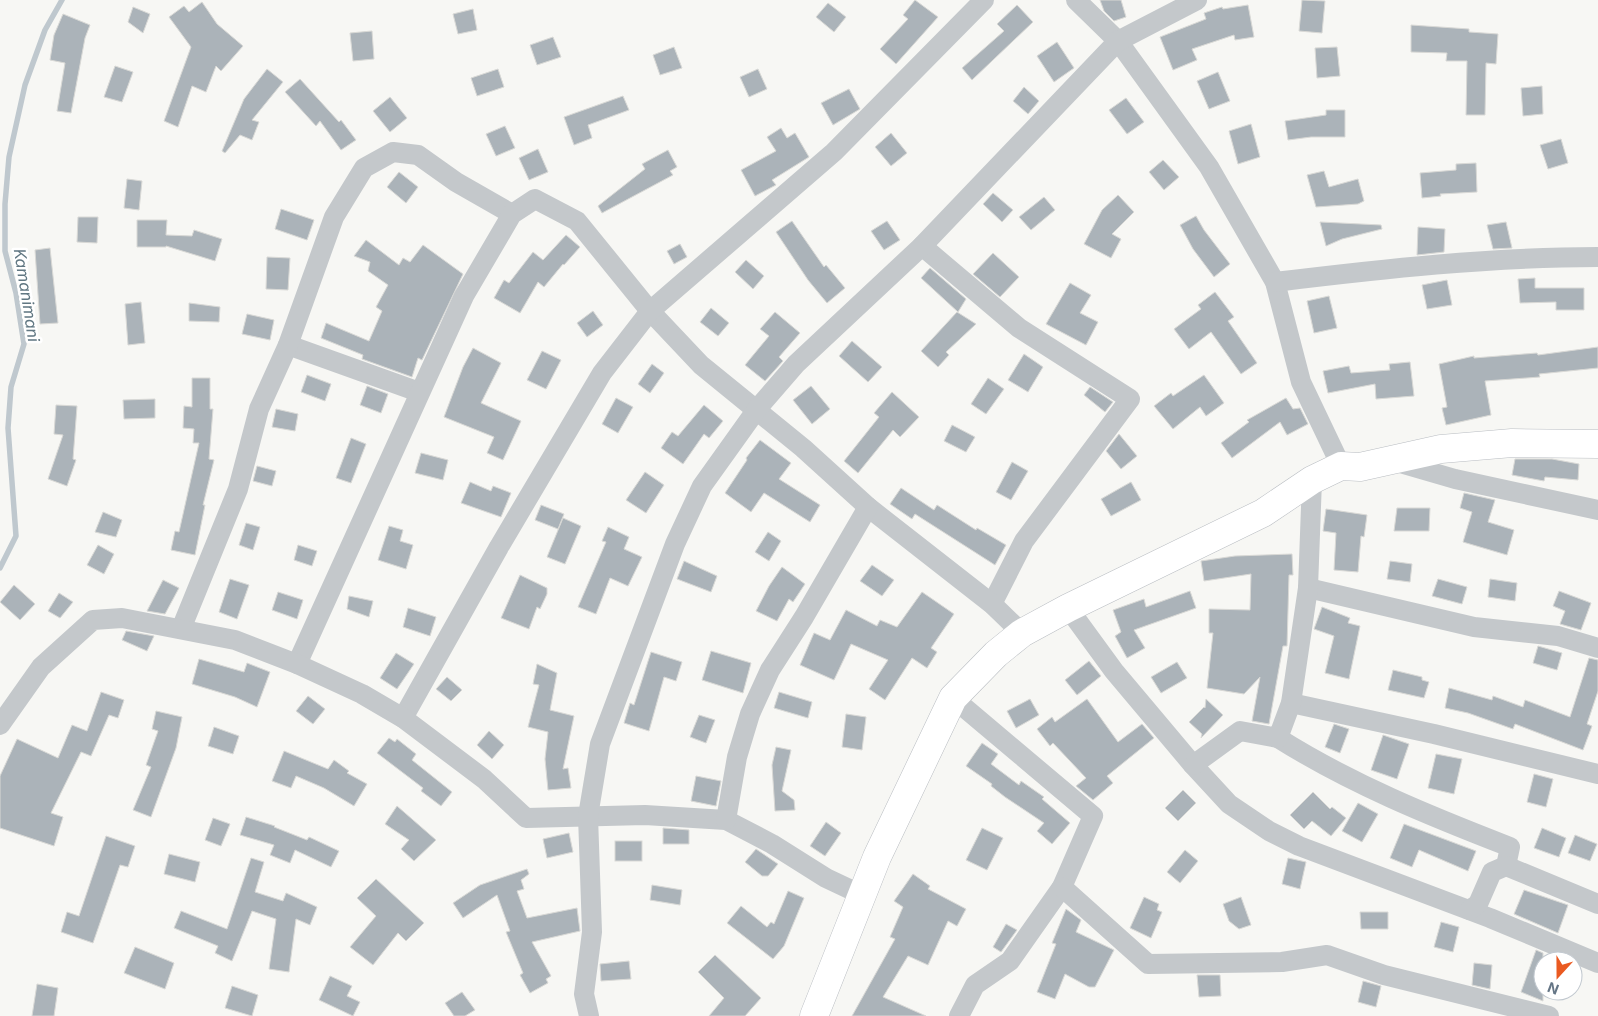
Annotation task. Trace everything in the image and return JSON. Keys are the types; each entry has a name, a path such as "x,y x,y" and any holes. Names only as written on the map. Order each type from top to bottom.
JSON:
{"street":[{"path":"402,718 499,547 602,373 650,310 834,152 984,0"},
{"path":"1076,0 1118,41 1209,167 1275,282 1301,382 1341,466"},
{"path":"590,1016 584,994 592,932 588,816 600,744 675,544 702,486 757,409 796,364 922,246 1118,41 1197,0"},
{"path":"181,629 238,489 259,409 288,345 334,218 364,168 392,152 418,154 456,182 512,214"},
{"path":"297,664 464,296 512,214 535,199 577,221 650,310 701,365 757,409 868,507 992,604 1022,633"},
{"path":"922,246 1019,328 1130,399 1024,541 992,604"},
{"path":"1275,282 1393,268 1552,257 1598,257"},
{"path":"288,345 419,392"},
{"path":"814,1016 877,857 953,698 996,654 1022,633 1068,608 1263,513 1312,480 1341,466 1360,467 1441,449 1512,443 1598,444"},
{"path":"1392,460 1455,479 1598,510"},
{"path":"1278,738 1292,703 1308,588 1312,480"},
{"path":"726,820 737,757 750,714 766,678 868,507"},
{"path":"1308,588 1474,626 1558,636 1598,648"},
{"path":"1068,608 1114,671 1193,765 1229,804 1269,832 1299,846 1469,910 1598,963"},
{"path":"0,725 40,667 93,620 122,618 181,629 235,640 297,664 362,694 402,718 484,779 526,818 645,815 726,820 772,844 826,878 862,895"},
{"path":"953,698 1093,816 1062,887 1010,961 975,985 959,1016"},
{"path":"1292,703 1434,734 1598,774"},
{"path":"1193,765 1240,731 1278,738 1321,765 1398,802 1510,847 1506,866"},
{"path":"1469,910 1478,904 1492,872 1506,866 1598,904"},
{"path":"1062,887 1148,964 1282,962 1327,955 1384,975 1549,1016"}],"building":[{"path":"915,0 938,17 896,64 880,49 908,19 903,15"},
{"path":"1100,0 1121,0 1126,17 1114,21 1104,11"},
{"path":"1302,0 1325,1 1322,33 1299,31"},
{"path":"202,2 217,24 243,46 221,71 216,66 206,92 192,86 178,127 164,121 191,47 169,17 184,6 189,12"},
{"path":"828,3 846,17 834,32 816,17"},
{"path":"1017,5 1033,22 972,80 962,68 1004,31 997,24"},
{"path":"1248,5 1254,37 1235,40 1234,35 1192,49 1197,60 1173,70 1160,37 1206,19 1204,13 1222,7 1223,9"},
{"path":"133,7 150,14 143,33 128,22"},
{"path":"473,9 477,30 458,34 453,14"},
{"path":"63,14 90,25 85,38 71,113 57,111 65,63 50,60 54,35"},
{"path":"1411,25 1469,29 1469,32 1498,34 1496,64 1486,63 1485,115 1466,115 1467,61 1446,61 1447,53 1411,52"},
{"path":"372,31 374,59 353,61 350,33"},
{"path":"553,37 561,57 537,65 530,45"},
{"path":"1057,42 1074,68 1054,82 1037,56"},
{"path":"674,47 682,68 660,75 653,55"},
{"path":"1337,47 1340,76 1317,78 1315,48"},
{"path":"115,66 133,72 122,102 104,97"},
{"path":"267,69 283,82 252,120 259,122 252,140 240,135 225,153 222,151 244,99"},
{"path":"498,69 504,87 477,96 471,78"},
{"path":"758,69 767,89 749,97 740,77"},
{"path":"1218,72 1230,101 1209,109 1197,81"},
{"path":"300,79 339,122 341,120 356,140 341,150 320,121 316,126 285,92"},
{"path":"1542,86 1543,114 1523,116 1521,88"},
{"path":"1024,87 1039,101 1028,114 1013,101"},
{"path":"849,89 860,109 833,125 821,103"},
{"path":"623,96 629,110 588,125 592,138 574,145 564,117"},
{"path":"390,97 407,118 390,132 373,111"},
{"path":"1126,98 1144,122 1127,134 1109,110"},
{"path":"1326,110 1345,110 1345,137 1311,137 1288,140 1285,121 1326,115"},
{"path":"1251,124 1260,157 1238,164 1229,131"},
{"path":"505,126 515,148 496,156 486,134"},
{"path":"781,128 787,138 795,133 809,157 772,180 776,185 755,196 741,170 776,151 767,137"},
{"path":"891,133 907,153 891,166 875,147"},
{"path":"1561,139 1568,163 1548,169 1540,145"},
{"path":"538,149 548,172 529,180 519,158"},
{"path":"668,150 677,167 670,171 673,175 602,213 598,206 645,169 642,164"},
{"path":"1163,160 1179,177 1164,190 1149,172"},
{"path":"1476,163 1477,192 1440,194 1441,196 1422,198 1420,173 1456,170 1456,164"},
{"path":"1324,171 1329,187 1358,179 1364,201 1358,204 1316,207 1307,175"},
{"path":"399,172 418,187 406,203 387,187"},
{"path":"127,179 142,181 139,210 124,208"},
{"path":"993,193 1013,210 1002,222 983,204"},
{"path":"1118,195 1134,212 1112,234 1121,239 1111,258 1084,244 1102,210"},
{"path":"1044,197 1055,210 1031,230 1019,217"},
{"path":"281,209 314,220 307,240 275,229"},
{"path":"1196,216 1204,230 1230,264 1214,277 1193,249 1180,225"},
{"path":"78,217 98,217 97,243 77,242"},
{"path":"137,220 167,220 166,235 192,236 194,230 222,239 215,261 166,246 137,247"},
{"path":"792,221 824,267 826,265 845,288 827,303 808,280 776,232"},
{"path":"887,221 900,240 884,250 871,231"},
{"path":"1320,222 1381,225 1382,229 1342,239 1326,246"},
{"path":"1506,222 1512,248 1493,249 1487,225"},
{"path":"1418,227 1445,229 1444,252 1417,255"},
{"path":"566,235 580,247 544,287 538,282 520,313 494,298 504,280 509,283 533,252 543,260"},
{"path":"366,240 399,265 403,258 410,262 423,245 463,274 422,360 418,358 412,377 362,359 363,355 321,338 326,323 369,341 382,311 376,307 388,285 368,271 370,262 354,256"},
{"path":"680,244 687,257 674,264 667,251"},
{"path":"50,248 58,323 40,324 35,250"},
{"path":"993,253 1019,277 1000,297 973,274"},
{"path":"267,257 290,258 288,290 266,289"},
{"path":"746,260 764,276 753,289 735,272"},
{"path":"930,268 966,299 958,312 921,278"},
{"path":"1535,278 1535,288 1584,288 1584,310 1556,310 1556,302 1520,303 1518,279"},
{"path":"1447,280 1452,305 1427,309 1422,285"},
{"path":"1070,283 1091,295 1080,313 1098,322 1086,345 1046,324"},
{"path":"1215,292 1234,317 1228,321 1257,363 1241,374 1211,332 1189,349 1174,329 1201,309 1198,305"},
{"path":"1329,296 1337,328 1314,333 1307,301"},
{"path":"141,302 145,343 128,345 125,304"},
{"path":"189,303 220,307 219,322 189,321"},
{"path":"711,308 729,323 718,336 700,322"},
{"path":"593,311 603,325 587,337 577,323"},
{"path":"775,312 800,333 779,357 783,361 765,381 745,365 769,336 760,329"},
{"path":"957,312 976,324 946,352 949,355 938,367 921,351"},
{"path":"247,314 274,320 270,340 242,334"},
{"path":"852,341 882,367 868,382 839,356"},
{"path":"1598,347 1598,368 1539,374 1540,377 1485,381 1491,415 1446,425 1442,408 1447,407 1439,364 1474,356 1474,358 1537,353 1538,355"},
{"path":"473,348 501,363 481,403 521,421 503,460 487,453 494,437 444,417 463,367"},
{"path":"542,351 561,360 546,389 527,380"},
{"path":"1024,354 1043,367 1028,392 1008,380"},
{"path":"1410,362 1414,396 1376,399 1375,384 1328,393 1323,371 1349,366 1351,373 1390,370 1389,364"},
{"path":"652,364 664,373 650,393 638,384"},
{"path":"307,375 331,384 325,401 301,392"},
{"path":"1204,375 1224,403 1206,416 1200,407 1173,429 1154,406 1171,393 1173,396"},
{"path":"192,378 210,378 210,409 213,409 209,459 214,460 203,505 205,505 195,555 171,550 175,531 179,532 199,443 193,443 194,429 183,428 184,406 192,407"},
{"path":"988,378 1004,389 986,414 971,404"},
{"path":"367,386 388,394 381,413 360,405"},
{"path":"811,386 830,409 812,424 793,400"},
{"path":"1090,387 1113,402 1105,412 1084,395"},
{"path":"892,392 919,417 900,437 893,430 858,473 844,461 879,417 874,413"},
{"path":"616,398 633,407 618,433 602,424"},
{"path":"1286,398 1293,409 1300,408 1308,424 1287,435 1280,422 1232,458 1221,443 1249,422 1247,420"},
{"path":"155,399 155,418 124,419 123,400"},
{"path":"56,405 77,406 73,459 76,460 67,486 48,479 63,435 54,434"},
{"path":"704,405 723,421 709,438 704,434 683,464 661,448 672,432 678,436"},
{"path":"276,409 298,414 295,431 272,427"},
{"path":"952,425 975,437 966,452 944,441"},
{"path":"1119,434 1137,456 1121,469 1106,451"},
{"path":"351,438 366,444 351,483 336,478"},
{"path":"760,440 791,463 779,479 820,505 810,522 764,493 751,512 725,493 747,460 746,458"},
{"path":"421,453 448,460 443,480 415,473"},
{"path":"1515,459 1552,459 1579,464 1578,480 1545,477 1544,481 1512,475"},
{"path":"1012,462 1028,471 1011,500 996,492"},
{"path":"257,466 276,471 272,486 253,481"},
{"path":"645,472 664,485 646,513 626,500"},
{"path":"470,482 491,491 493,486 511,493 501,517 461,503"},
{"path":"1131,482 1141,500 1111,516 1101,499"},
{"path":"901,488 934,510 937,505 976,530 977,528 1006,545 995,565 915,514 912,519 890,504"},
{"path":"1464,493 1495,500 1488,522 1514,530 1507,555 1463,542 1472,512 1460,508"},
{"path":"541,505 564,514 558,529 535,520"},
{"path":"1397,508 1430,508 1429,531 1394,531"},
{"path":"1326,509 1367,515 1364,537 1361,536 1358,572 1334,570 1336,533 1323,531"},
{"path":"103,512 122,520 116,537 95,532"},
{"path":"563,518 581,526 565,564 547,557"},
{"path":"246,523 260,527 253,550 239,545"},
{"path":"389,526 403,530 400,541 413,545 406,569 378,560"},
{"path":"608,527 629,537 624,549 642,557 628,586 610,578 596,614 578,607 606,542 602,541"},
{"path":"768,532 781,541 769,561 755,552"},
{"path":"98,545 114,554 104,574 87,565"},
{"path":"298,545 317,551 312,566 294,560"},
{"path":"1292,554 1293,575 1289,575 1287,646 1283,646 1269,724 1252,721 1260,677 1244,694 1207,688 1213,633 1209,633 1209,609 1250,610 1251,574 1204,581 1201,561 1235,556"},
{"path":"684,561 717,576 711,592 677,579"},
{"path":"1390,561 1412,564 1410,582 1387,579"},
{"path":"872,565 894,580 882,596 860,581"},
{"path":"782,567 805,584 793,602 789,599 777,621 756,611 769,586"},
{"path":"520,575 547,588 547,594 540,609 537,607 529,629 501,618"},
{"path":"230,579 249,585 237,619 219,612"},
{"path":"1438,579 1467,587 1462,604 1432,596"},
{"path":"1490,579 1517,583 1515,601 1488,597"},
{"path":"163,580 179,588 165,614 147,611"},
{"path":"14,585 35,604 20,620 0,602"},
{"path":"1190,591 1196,608 1134,630 1145,648 1127,658 1115,636 1121,632 1113,610 1144,599 1146,607"},
{"path":"1559,591 1591,603 1581,630 1560,624 1565,611 1553,606"},
{"path":"278,592 303,600 297,619 272,610"},
{"path":"922,592 954,614 931,648 937,652 927,668 912,658 885,700 869,689 888,660 851,644 834,680 800,665 814,633 830,640 846,610 877,626 880,620 897,627"},
{"path":"59,593 73,602 60,618 48,611"},
{"path":"349,596 373,601 369,617 347,609"},
{"path":"1322,607 1350,618 1348,623 1360,626 1349,679 1325,673 1334,636 1314,629"},
{"path":"408,608 436,617 430,636 403,627"},
{"path":"126,631 154,636 147,651 122,640"},
{"path":"1538,646 1562,653 1557,670 1533,663"},
{"path":"711,651 751,663 743,693 702,680"},
{"path":"651,652 682,662 676,681 664,677 649,731 624,723 630,703 634,705"},
{"path":"396,653 414,664 397,689 380,678"},
{"path":"1589,658 1598,660 1598,691 1587,724 1592,726 1583,750 1515,724 1513,729 1468,713 1445,708 1449,688 1492,700 1493,696 1523,707 1525,700 1570,717"},
{"path":"199,659 244,672 247,663 270,672 257,707 235,697 192,684"},
{"path":"1089,661 1101,676 1077,695 1065,680"},
{"path":"1177,662 1187,678 1161,693 1151,677"},
{"path":"537,664 557,673 550,710 574,716 563,769 568,768 571,788 548,790 545,759 548,732 528,727 539,685 533,684"},
{"path":"1393,670 1422,677 1422,680 1429,682 1424,698 1388,690"},
{"path":"447,677 462,690 451,701 436,689"},
{"path":"101,692 124,700 118,718 109,715 91,756 81,752 51,813 63,817 54,846 0,828 0,776 17,739 58,758 72,725 87,731"},
{"path":"779,692 812,702 808,718 774,708"},
{"path":"308,696 325,709 313,724 296,711"},
{"path":"1030,699 1039,715 1016,728 1007,711"},
{"path":"1087,699 1118,742 1142,724 1154,738 1107,776 1113,783 1093,800 1076,786 1086,778 1053,743 1050,746 1037,729 1052,717 1055,722"},
{"path":"1206,699 1223,715 1201,738 1202,734 1189,722 1205,708"},
{"path":"156,711 182,717 176,748 151,817 133,810 151,767 146,765 158,731 152,729"},
{"path":"846,714 866,717 862,750 842,747"},
{"path":"699,715 715,720 706,743 690,737"},
{"path":"1334,724 1349,729 1340,753 1325,747"},
{"path":"214,727 239,736 233,754 208,746"},
{"path":"489,731 504,745 492,759 477,745"},
{"path":"1383,735 1409,744 1397,779 1371,770"},
{"path":"389,738 395,742 397,739 416,754 412,760 452,792 441,806 421,791 423,788 377,753"},
{"path":"982,743 998,754 991,764 1019,785 1021,781 1044,797 1042,799 1070,823 1052,844 1037,831 1044,823 1005,797 991,786 992,784 966,766"},
{"path":"776,747 791,750 782,791 794,800 795,810 775,811 772,765"},
{"path":"284,751 328,769 334,760 349,771 347,773 367,784 354,806 324,788 296,776 291,788 272,781"},
{"path":"1436,754 1462,759 1454,794 1428,788"},
{"path":"1534,774 1553,779 1546,807 1527,802"},
{"path":"696,776 721,781 716,806 691,801"},
{"path":"1183,790 1196,803 1178,821 1165,808"},
{"path":"1313,792 1330,809 1332,807 1346,818 1331,836 1312,821 1304,829 1290,815"},
{"path":"1358,803 1378,814 1362,842 1342,831"},
{"path":"397,806 436,840 414,861 401,849 409,840 385,824"},
{"path":"246,817 275,826 307,840 309,837 339,851 331,867 295,850 290,863 270,855 274,845 240,835"},
{"path":"213,818 230,824 221,846 205,840"},
{"path":"826,822 841,833 825,856 810,846"},
{"path":"1404,824 1476,851 1468,871 1419,850 1412,867 1390,858"},
{"path":"663,828 689,830 689,844 663,844"},
{"path":"982,828 1003,838 987,870 966,860"},
{"path":"1542,828 1566,838 1559,857 1534,848"},
{"path":"569,833 573,852 547,858 543,839"},
{"path":"1575,835 1597,844 1590,861 1568,853"},
{"path":"106,836 135,846 128,867 120,865 93,943 61,932 67,912 79,916"},
{"path":"615,841 642,841 642,861 615,861"},
{"path":"756,849 778,864 768,876 762,876 745,862"},
{"path":"1185,850 1198,861 1180,883 1167,872"},
{"path":"169,854 200,862 195,882 164,874"},
{"path":"251,858 264,862 255,892 283,901 286,893 317,907 310,925 296,919 289,972 269,969 276,919 252,911 232,961 215,953 218,946 174,928 181,911 227,929"},
{"path":"1288,858 1306,862 1300,889 1282,884"},
{"path":"527,869 529,874 521,880 524,889 517,891 527,918 577,908 580,931 532,942 551,976 546,979 548,983 530,993 520,975 523,973 506,932 510,931 497,895 463,918 453,903 480,885"},
{"path":"913,874 930,886 928,889 966,909 957,926 948,921 928,965 908,956 883,997 926,1016 852,1016 895,939 890,937 903,907 894,901"},
{"path":"376,879 424,923 406,941 398,933 373,965 350,947 376,916 357,898"},
{"path":"652,885 682,890 680,905 650,900"},
{"path":"1524,890 1568,905 1558,933 1514,914"},
{"path":"788,891 804,898 784,946 773,959 727,923 741,906 767,927 771,922 774,924"},
{"path":"1144,897 1159,904 1157,910 1162,912 1151,938 1130,928"},
{"path":"1241,897 1251,925 1239,929 1229,921 1223,904"},
{"path":"1066,909 1081,920 1076,932 1114,950 1095,987 1089,987 1065,974 1055,999 1037,992 1056,944 1052,943"},
{"path":"1360,912 1388,912 1388,929 1361,929"},
{"path":"1441,922 1459,927 1453,952 1434,947"},
{"path":"1006,924 1017,930 1001,952 993,947"},
{"path":"135,947 174,963 165,989 124,973"},
{"path":"715,955 761,998 745,1016 709,1016 724,998 698,972"},
{"path":"1533,958 1533,997 1521,992"},
{"path":"629,961 631,979 601,981 600,964"},
{"path":"1474,963 1492,965 1490,989 1472,985"},
{"path":"1197,975 1220,975 1221,996 1199,997"},
{"path":"330,976 352,986 347,996 360,1002 353,1016 319,1000"},
{"path":"1363,981 1381,986 1376,1007 1358,1002"},
{"path":"37,984 58,988 54,1016 32,1016"},
{"path":"232,986 258,995 252,1016 225,1008"},
{"path":"462,992 475,1010 465,1016 454,1016 445,1003"}],"waterway":[{"name":"Kamanimani","path":"0,568 16,536 8,428 11,387 24,344 16,293 5,251 5,204 9,157 25,85 45,30 62,0"}]}
